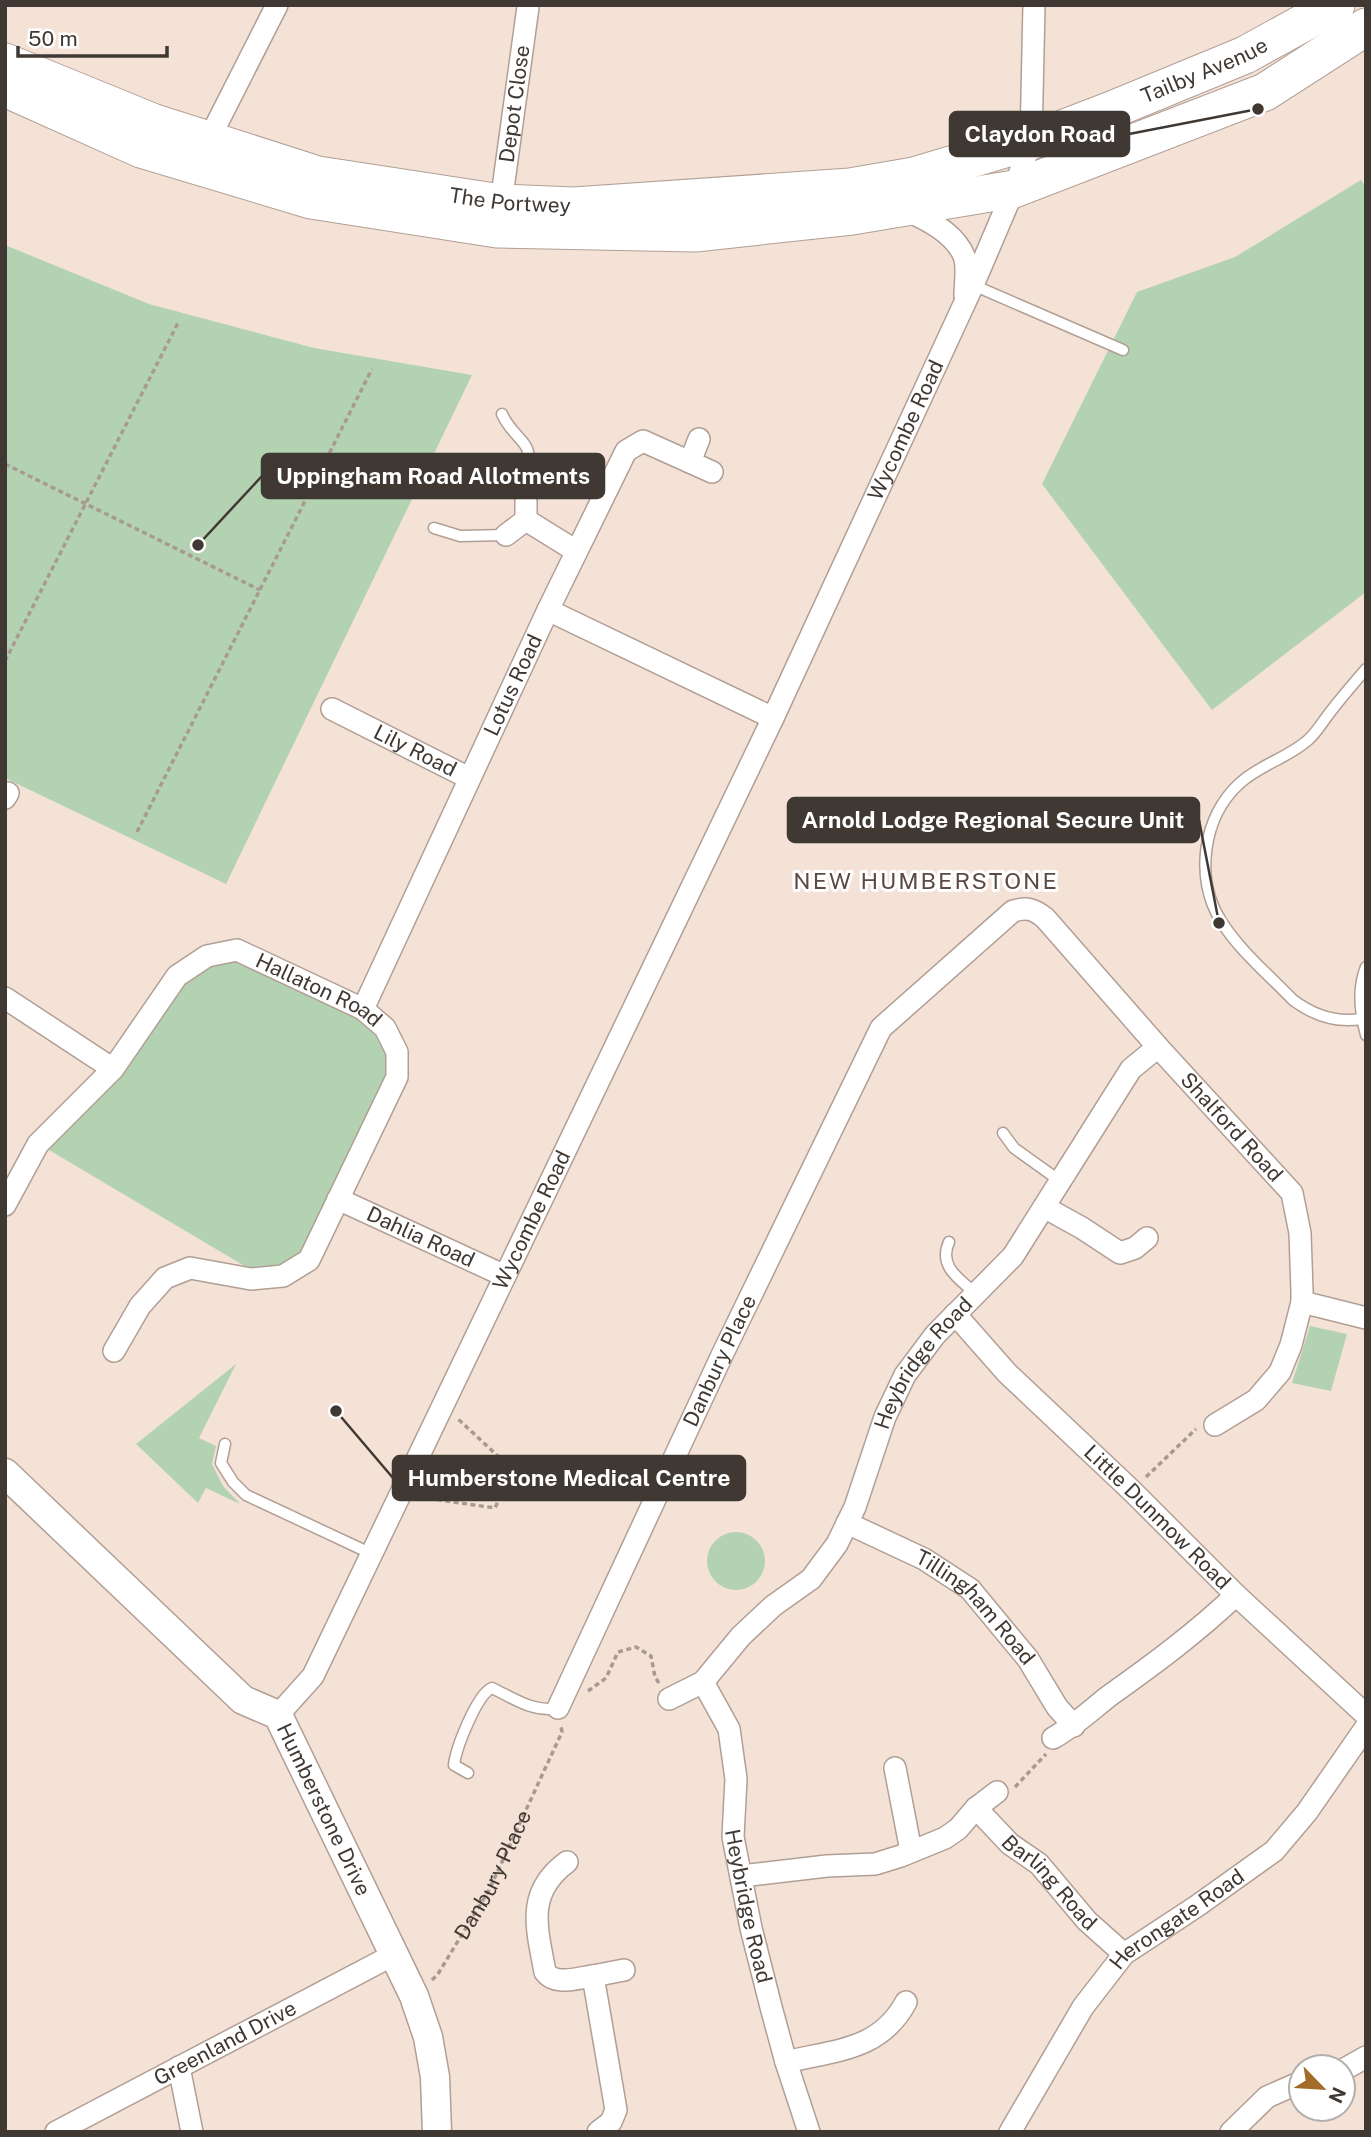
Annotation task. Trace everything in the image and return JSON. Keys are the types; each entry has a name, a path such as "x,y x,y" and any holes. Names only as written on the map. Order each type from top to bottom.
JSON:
{"highway":[{"name":"Tailby Avenue","path":"1031,141 1245,55 1336,5"},
{"name":"Tailby Avenue","path":"1014,189 1265,92 1366,27"},
{"name":"The Portwey","path":"5,62 152,122 203,153 311,200 497,229 695,233 852,216 1014,189"},
{"name":"The Portwey","path":"5,88 141,149 203,153 318,175 500,203 573,206 850,187 914,176 1031,141"}],"street":[{"path":"203,153 277,5"},
{"name":"Wycombe Road","path":"278,1715 313,1676 773,718 969,293 1014,189 1031,141 1034,5"},
{"name":"Depot Close","path":"500,203 528,7"},
{"path":"695,233 697,197"},
{"path":"900,208 927,219 946,232 965,256 969,293"},
{"path":"690,462 699,439"},
{"name":"Lotus Road","path":"363,1009 548,610 626,451 643,441 712,472"},
{"path":"506,534 526,510 576,551"},
{"path":"548,610 773,718"},
{"name":"Lily Road","path":"332,709 366,714 469,778"},
{"name":"Shalford Road","path":"1013,911 1024,908 1036,911 1045,918 1292,1194 1300,1233 1302,1303 1291,1345 1280,1372 1256,1400 1215,1425"},
{"name":"Danbury Place","path":"558,1708 580,1687 723,1353 881,1028 1013,911"},
{"name":"Hallaton Road","path":"5,1205 38,1144 113,1069 177,976 207,956 237,950 363,1009 386,1028 397,1052 397,1077 309,1260 284,1276 251,1279 190,1268 165,1278 140,1306 114,1351"},
{"path":"5,998 113,1069"},
{"name":"Heybridge Road","path":"669,1699 703,1682 741,1636 773,1606 811,1579 837,1544 855,1507 885,1417 905,1375 935,1335 1013,1256 1131,1069 1158,1047"},
{"name":"Dahlia Road","path":"338,1199 505,1276"},
{"path":"1044,1207 1120,1253 1135,1248 1147,1238"},
{"path":"1302,1303 1366,1318"},
{"name":"Little Dunmow Road","path":"955,1314 1007,1373 1132,1491 1236,1595 1366,1715"},
{"name":"Humberstone Drive","path":"5,1474 243,1700 278,1715 414,1996 428,2037 433,2063 437,2132"},
{"name":"Tillingham Road","path":"847,1523 923,1559 970,1589 1028,1659 1057,1707 1074,1726"},
{"path":"1053,1738 1074,1726 1181,1644 1236,1595"},
{"name":"Heybridge Road","path":"703,1682 729,1729 736,1779 733,1836 751,1928 786,2062 809,2132"},
{"name":"Herongate Road","path":"1010,2132 1083,2007 1124,1954 1274,1851 1307,1812 1366,1727"},
{"path":"895,1768 911,1851"},
{"path":"741,1876 827,1866 875,1864 945,1838 958,1829 975,1808 997,1792"},
{"name":"Barling Road","path":"975,1808 1010,1844 1039,1864 1087,1921 1124,1954"},
{"path":"567,1862 556,1870 541,1893 535,1917 545,1972 549,1978 557,1980 624,1970"},
{"name":"Greenland Drive","path":"56,2132 394,1954"},
{"path":"593,1976 616,2110 611,2122 598,2132"},
{"path":"786,2062 834,2052 875,2039 897,2018 905,2002"},
{"path":"179,2067 192,2132"},
{"path":"1231,2132 1267,2097 1287,2088"}],"lane":[{"path":"969,293 1123,350"},
{"path":"502,414 528,453 526,510"},
{"path":"434,528 460,536 506,534"},
{"path":"1361,1019 1351,1021 1333,1018 1304,1009 1228,932 1218,917 1210,895 1206,873 1206,848 1211,827 1237,785 1261,767 1292,752 1310,738 1366,669"},
{"path":"1366,967 1360,986 1361,1019 1366,1035"},
{"path":"1003,1133 1014,1148 1060,1181"},
{"path":"949,1242 945,1252 947,1263 954,1274 975,1293"},
{"path":"225,1444 221,1463 233,1482 246,1495 372,1554"},
{"path":"468,1773 454,1765 456,1755 478,1702 487,1690 492,1688 536,1709 558,1708"}],"path":[{"path":"5,661 178,323"},
{"path":"137,832 372,369"},
{"path":"5,464 260,590"},
{"path":"401,1494 495,1508 513,1470 444,1405"},
{"path":"1132,1491 1208,1418 1215,1425"},
{"path":"580,1687 606,1678 618,1652 636,1647 651,1657 655,1676 669,1699"},
{"name":"Danbury Place","path":"414,1996 438,1974 494,1878 562,1732 558,1708"},
{"path":"997,1792 1004,1799 1054,1746 1053,1738"}],"green space":[{"path":"1361,180 1366,187 1366,592 1212,710 1042,484 1137,292 1235,257"},
{"path":"5,245 149,304 314,348 472,375 226,884 5,778"},
{"path":"236,956 359,1014 381,1031 392,1054 391,1075 303,1256 282,1269 253,1271 44,1147 182,981 211,960"},
{"path":"1310,1326 1347,1334 1331,1391 1292,1383"},
{"path":"236,1364 199,1438 216,1446 212,1464 223,1486 240,1504 206,1488 198,1503 136,1444"},
{"path":"730,1532 742,1532 757,1540 765,1555 765,1567 757,1582 742,1590 730,1590 715,1582 707,1567 707,1555 715,1540"}],"place":[{"name":"Claydon Road","path":"1258,109"},
{"name":"Uppingham Road Allotments","path":"198,545"},
{"name":"Arnold Lodge Regional Secure Unit","path":"1219,923"},
{"name":"Humberstone Medical Centre","path":"336,1411"}],"district":[{"name":"NEW HUMBERSTONE","path":"926,881"}]}
